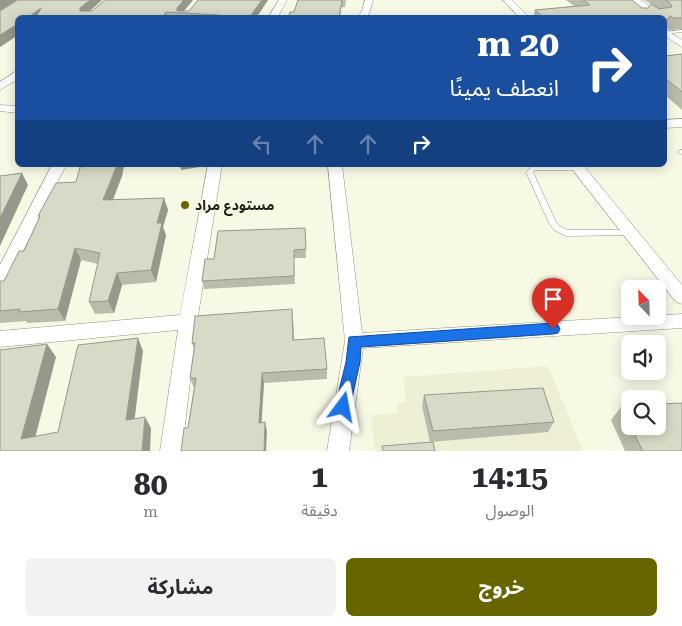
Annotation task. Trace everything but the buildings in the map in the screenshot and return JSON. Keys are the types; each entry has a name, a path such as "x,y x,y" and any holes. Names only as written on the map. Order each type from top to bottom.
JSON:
{"street":[{"path":"274,15 283,0"},
{"path":"363,15 369,0"},
{"path":"507,0 523,15"},
{"path":"635,0 657,15"},
{"path":"626,4 641,15"},
{"path":"667,21 682,32"},
{"path":"667,33 682,44"},
{"path":"0,87 15,75"},
{"path":"0,108 15,110"},
{"path":"667,124 682,123"},
{"path":"0,281 57,167"},
{"path":"172,451 188,322 215,167"},
{"path":"335,167 354,341 353,362 343,407 338,451"},
{"path":"578,167 682,297"},
{"path":"354,341 682,320"},
{"path":"0,339 188,322"}],"lane":[{"path":"667,32 682,32"},
{"path":"555,167 533,168 529,172 556,228 566,233 630,233"}],"shaded area":[{"path":"548,366 583,451 375,451 371,415 397,414 397,404 406,401 404,377"}],"place":[{"name":"مستودع مراد","path":"185,205"}],"route":[{"path":"343,407 353,362 354,341 553,329"}]}
